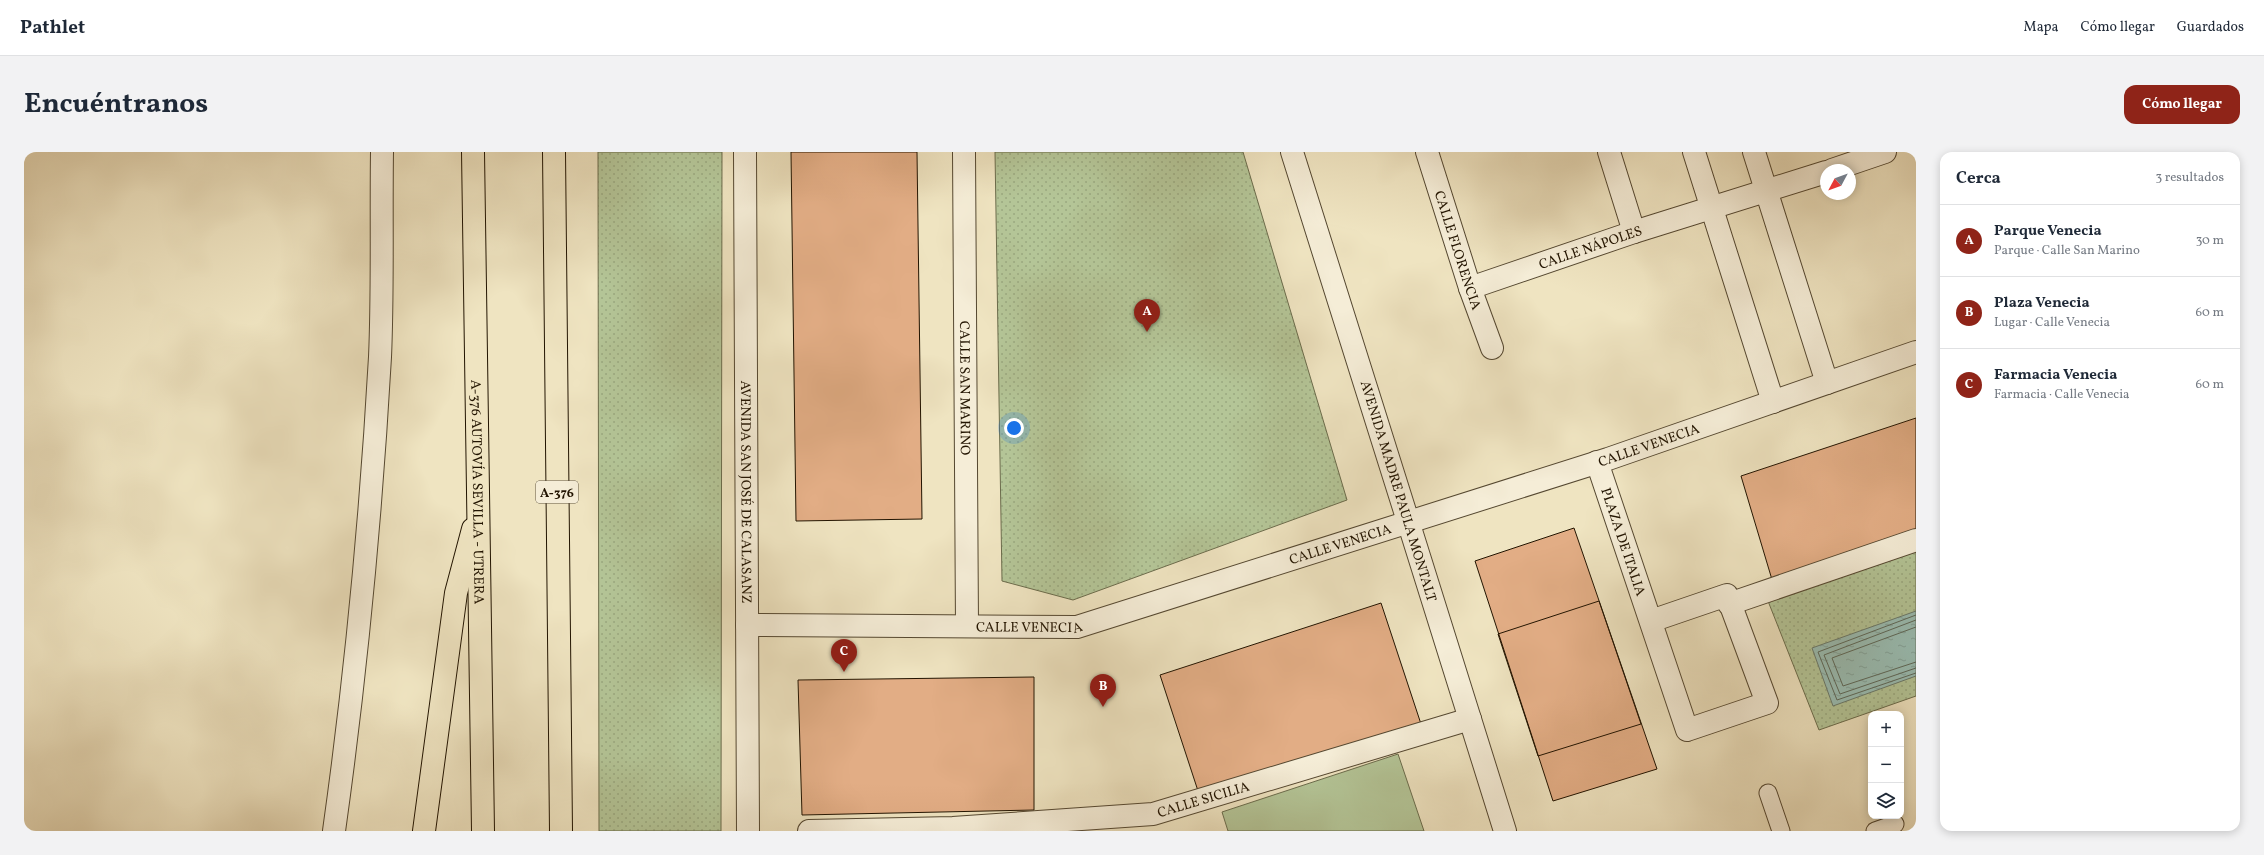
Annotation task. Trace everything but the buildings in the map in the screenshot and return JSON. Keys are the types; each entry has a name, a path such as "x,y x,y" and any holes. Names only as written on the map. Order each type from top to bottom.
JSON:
{"highway":[{"name":"A-376 AUTOVÍA SEVILLA - UTRERA","path":"473,152 480,505 483,831"},
{"name":"A-376","path":"554,152 560,831"},
{"path":"424,831 456,593 480,505"}],"street":[{"path":"334,831 350,718 369,522 380,356 382,152"},
{"name":"AVENIDA SAN JOSÉ DE CALASANZ","path":"745,152 748,831"},
{"name":"CALLE SAN MARINO","path":"964,152 967,625"},
{"name":"AVENIDA MADRE PAULA MONTALT","path":"1292,152 1505,831"},
{"name":"CALLE FLORENCIA","path":"1428,152 1470,288 1492,348"},
{"path":"1609,152 1634,232"},
{"path":"1694,152 1773,402"},
{"path":"1754,152 1827,383"},
{"name":"CALLE NÁPOLES","path":"1840,164 1885,152"},
{"name":"CALLE NÁPOLES","path":"1470,288 1634,232 1766,191 1820,171"},
{"name":"CALLE VENECIA","path":"747,625 967,625 1078,627 1408,521 1598,462 1916,352"},
{"name":"PLAZA DE ITALIA","path":"1598,462 1687,730 1767,703 1730,604"},
{"path":"1651,621 1727,596 1730,604 1916,540"},
{"name":"CALLE SICILIA","path":"809,831 953,828 1153,814 1470,719"}],"lane":[{"path":"1768,793 1781,831"},
{"path":"1876,831 1895,824"}],"green space":[{"path":"598,152 722,152 721,831 599,831"},
{"path":"995,152 1243,152 1347,500 1073,600 1002,581"},
{"path":"1916,546 1916,696 1873,711 1868,711 1868,713 1819,730 1766,596"},
{"path":"1398,754 1424,831 1228,831 1222,812"}],"water":[{"path":"1916,611 1916,676 1833,706 1812,648"}],"place":[{"name":"Parque Venecia","path":"1147,332"},
{"name":"Farmacia Venecia","path":"844,672"},
{"name":"Plaza Venecia","path":"1103,707"}]}
